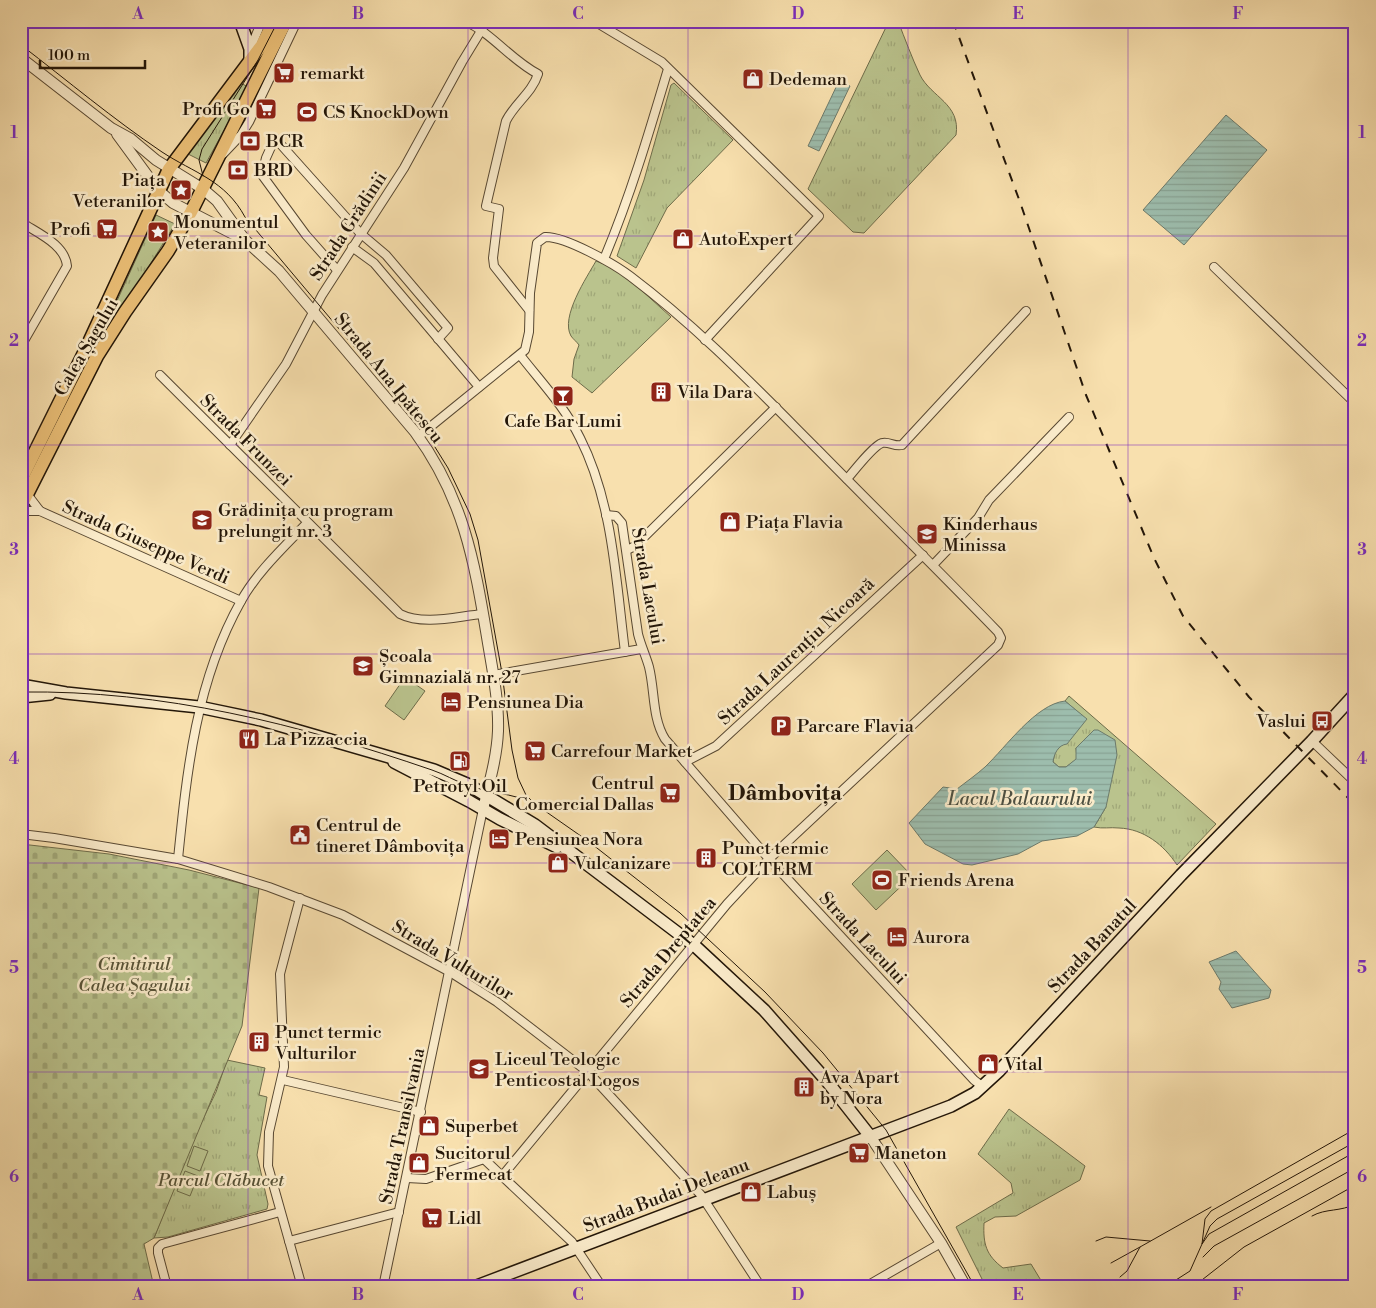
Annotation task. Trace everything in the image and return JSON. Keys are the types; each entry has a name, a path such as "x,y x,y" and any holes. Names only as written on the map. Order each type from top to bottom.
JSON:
{"main road":[{"path":"240,21 250,55"},
{"path":"158,190 169,168 182,149 274,21"},
{"path":"191,212 286,21"},
{"name":"Calea Șagului","path":"21,480 86,349 158,190"},
{"name":"Calea Șagului","path":"24,500 97,356 168,251 191,212"},
{"path":"21,685 66,693 199,707 261,720 434,770 467,784 535,825 584,860 695,946 764,1010 826,1080 870,1136"},
{"path":"21,697 66,693"},
{"name":"Strada Banatul","path":"870,1136 951,1106 983,1086 1218,835 1312,741 1355,694"},
{"path":"385,757 412,773 584,860"},
{"name":"Strada Budai Deleanu","path":"474,1287 870,1136"}],"street":[{"path":"240,21 257,32"},
{"path":"250,55 262,21"},
{"path":"217,158 241,135 249,122 297,21"},
{"path":"465,21 481,28 527,68 538,74 534,85 506,121 486,206 499,209 492,258 494,266 529,310"},
{"name":"Strada Grădinii","path":"230,444 286,364 337,270 404,168 486,21"},
{"path":"594,21 662,62 819,216 705,340"},
{"path":"21,58 112,128 203,189"},
{"path":"604,259 643,158 668,69"},
{"path":"112,128 158,190 173,203 191,212"},
{"path":"337,270 306,235 262,176 266,158 275,138 360,233 386,255 448,328 438,339"},
{"name":"Strada Ana Ipătescu","path":"203,189 222,207 245,240 279,271 314,311 419,436 441,472 461,517 471,548 493,675 498,733 450,972"},
{"name":"Strada Ana Ipătescu","path":"191,212 245,240"},
{"path":"21,222 58,247 63,253 67,266 21,346"},
{"path":"419,436 520,355 528,343 529,310 536,248 542,238 556,238 604,259 632,277 705,340 779,410 933,565 978,518 989,500 1069,418"},
{"path":"352,247 374,263 479,387"},
{"path":"1214,267 1355,402"},
{"path":"847,479 878,445 886,443 895,446 902,444 1026,311"},
{"name":"Strada Lacului","path":"520,355 567,415 580,438 595,474 609,531 625,652"},
{"name":"Strada Frunzei","path":"160,375 400,614 408,618 425,619 483,614"},
{"path":"627,550 636,546 779,410"},
{"name":"Strada Giuseppe Verdi","path":"24,500 40,511 241,601"},
{"name":"Strada Giuseppe Verdi","path":"21,511 40,511"},
{"name":"Strada Lacului","path":"606,515 619,518 627,550 641,649 649,667 660,730 668,744 769,859 941,1044 983,1086"},
{"path":"178,859 188,768 199,707 218,649 241,601 260,574 307,523"},
{"name":"Strada Laurențiu Nicoară","path":"685,762 711,749 727,736 923,555"},
{"name":"Strada Dreptatea","path":"503,1175 695,946 727,904 769,859 998,646 1001,638 998,632 933,565"},
{"path":"493,675 641,649"},
{"path":"1312,741 1355,782"},
{"name":"Strada Vulturilor","path":"21,834 178,859 300,898 375,930 450,972 497,1002 588,1072 704,1200 761,1287"},
{"path":"300,898 280,974 284,1067 283,1080 268,1142 268,1166 302,1287"},
{"name":"Strada Transilvania","path":"383,1287 450,972"},
{"path":"283,1080 421,1112"},
{"path":"870,1136 941,1243 966,1287"},
{"path":"406,1178 426,1179 484,1159 503,1175 577,1248 602,1287"},
{"path":"167,1287 158,1253 158,1248 162,1244 280,1212"},
{"path":"289,1241 399,1212"},
{"path":"865,1287 941,1243"}],"green space":[{"path":"889,21 898,21 920,75 925,83 950,108 956,124 956,135 864,233 853,232 808,189"},
{"path":"239,82 248,87 206,163 188,154"},
{"path":"674,83 733,140 667,208 636,268 617,256 644,180 671,85"},
{"path":"180,181 186,184 189,190 186,196 180,199 174,196 171,190 174,184"},
{"path":"156,215 175,224 99,348 96,347"},
{"path":"596,261 619,270 671,317 592,393 572,377 574,359 579,345 571,336 569,319 576,297"},
{"path":"405,677 425,691 404,720 385,706"},
{"path":"1069,696 1216,824 1177,865 1153,839 1137,831 1094,827 1106,807 1076,748 1077,759 1066,767 1059,767 1053,762 1055,752 1086,719 1065,701"},
{"name":"Cimitirul Calea Șagului","path":"21,844 109,854 189,870 259,888 242,1026 154,1238 144,1244 154,1287 21,1287"},
{"name":"Friends Arena","path":"887,850 912,876 876,910 852,884"},
{"name":"Parcul Clăbucet","path":"227,1060 265,1068 259,1095 267,1097 257,1155 268,1204 267,1209 168,1237 154,1238 193,1140 216,1092"},
{"path":"1009,1109 1085,1166 1080,1180 1016,1216 995,1217 984,1223 985,1243 989,1254 997,1263 1003,1268 1031,1264 1045,1287 986,1287 956,1227 1013,1193 1011,1183 978,1154"},
{"path":"194,1146 208,1151 200,1171 187,1166"},
{"path":"185,1171 198,1176 190,1196 177,1191"}],"water":[{"path":"839,81 850,86 819,151 808,146"},
{"path":"1226,115 1267,150 1184,245 1143,210"},
{"name":"Lacul Balaurului","path":"1065,701 1087,719 1067,744 1057,750 1053,762 1059,767 1066,767 1076,759 1076,748 1094,730 1098,730 1115,740 1117,755 1106,807 1094,827 1077,836 1042,841 1018,854 972,865 963,864 925,844 909,823 943,787 957,789 985,767 1032,718 1054,704"},
{"path":"1236,951 1271,990 1269,998 1232,1008 1219,989 1221,982 1209,962"}],"tram line":[{"path":"203,176 199,160 202,149 258,60 278,21"},
{"path":"21,45 108,113 162,152 208,178 228,194 245,217 425,431 448,468 470,514 478,540 502,673 512,750 518,778 526,795 535,804 588,841 680,913 765,992 823,1053 886,1130 975,1287"},
{"path":"21,692 127,697 230,713 331,738 382,753 432,770 475,788 517,797 533,803"},
{"path":"1355,1129 1211,1211 1205,1219 1202,1244 1210,1226 1217,1219 1355,1142"},
{"path":"1165,1287 1190,1271 1202,1244 1209,1234 1355,1152"},
{"path":"1203,1257 1214,1246 1355,1168"},
{"path":"1193,1287 1244,1247 1352,1187"},
{"path":"1312,1216 1355,1204"},
{"path":"1120,1277 1127,1271 1140,1247 1211,1207"},
{"path":"1096,1241 1106,1237 1150,1241"},
{"path":"1111,1263 1140,1247"}],"railway":[{"path":"953,21 1020,202 1086,395 1154,558 1183,616 1249,697 1355,805"}],"place":[{"name":"remarkt","path":"284,73"},
{"name":"Dedeman","path":"753,79"},
{"name":"Profi Go","path":"266,109"},
{"name":"CS KnockDown","path":"307,112"},
{"name":"BCR","path":"250,141"},
{"name":"BRD","path":"238,170"},
{"name":"Piața Veteranilor","path":"181,190"},
{"name":"Profi","path":"107,229"},
{"name":"Monumentul Veteranilor","path":"158,232"},
{"name":"AutoExpert","path":"683,239"},
{"name":"Vila Dara","path":"661,392"},
{"name":"Cafe Bar Lumi","path":"563,396"},
{"name":"Grădinița cu program prelungit nr. 3","path":"202,520"},
{"name":"Piața Flavia","path":"730,522"},
{"name":"Kinderhaus Minissa","path":"927,534"},
{"name":"Școala Gimnazială nr. 27","path":"363,666"},
{"name":"Pensiunea Dia","path":"451,702"},
{"name":"Vaslui","path":"1322,721"},
{"name":"Parcare Flavia","path":"781,726"},
{"name":"La Pizzaccia","path":"249,739"},
{"name":"Carrefour Market","path":"535,751"},
{"name":"Petrotyl Oil","path":"460,761"},
{"name":"Centrul Comercial Dallas","path":"670,793"},
{"name":"Centrul de tineret Dâmbovița","path":"300,835"},
{"name":"Pensiunea Nora","path":"499,839"},
{"name":"Punct termic COLTERM","path":"706,858"},
{"name":"Vulcanizare","path":"558,863"},
{"name":"Friends Arena","path":"882,880"},
{"name":"Aurora","path":"897,937"},
{"name":"Punct termic Vulturilor","path":"259,1042"},
{"name":"Vital","path":"988,1064"},
{"name":"Liceul Teologic Penticostal Logos","path":"479,1069"},
{"name":"Ava Apart by Nora","path":"804,1087"},
{"name":"Superbet","path":"429,1126"},
{"name":"Maneton","path":"859,1153"},
{"name":"Sucitorul Fermecat","path":"419,1163"},
{"name":"Labuș","path":"751,1192"},
{"name":"Lidl","path":"432,1218"}],"district":[{"name":"Dâmbovița","path":"785,792"}]}
